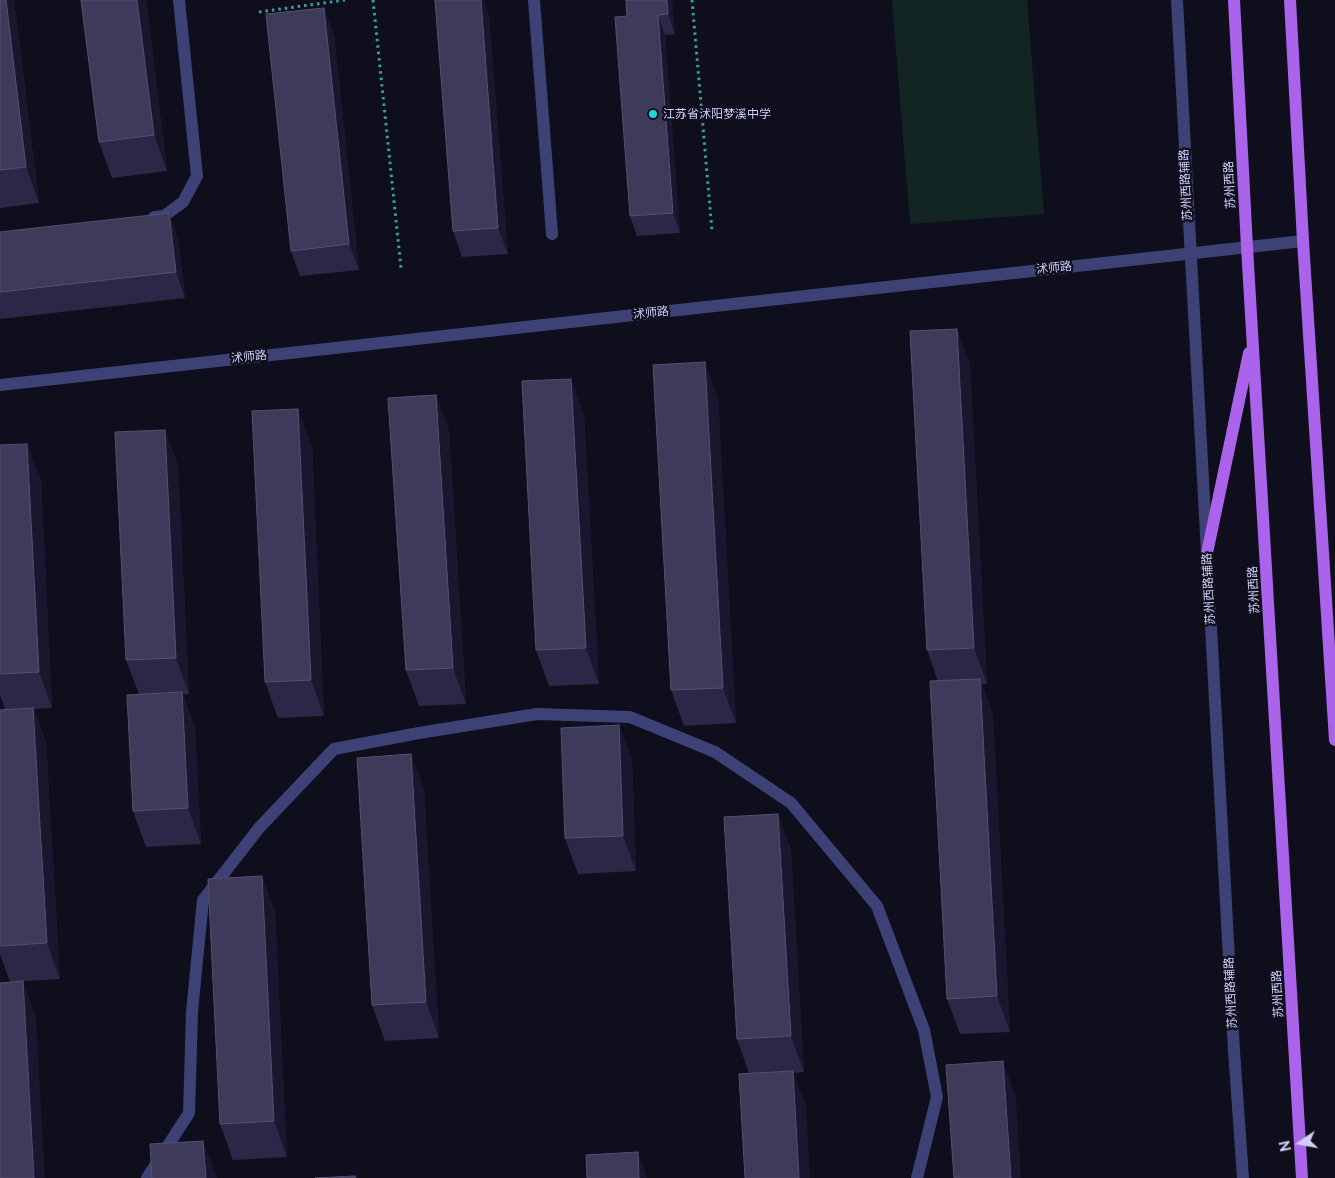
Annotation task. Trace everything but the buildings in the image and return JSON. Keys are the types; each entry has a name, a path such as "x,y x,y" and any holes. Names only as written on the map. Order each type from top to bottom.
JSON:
{"main road":[{"name":"苏州西路","path":"1234,0 1302,1178"},
{"path":"1290,0 1303,241 1335,740"},
{"path":"1207,553 1252,336"}],"street":[{"path":"145,218 164,216 183,202 197,176 179,0"},
{"path":"534,0 552,234"},
{"name":"苏州西路辅路","path":"1176,0 1234,1051 1243,1178"},
{"name":"沭师路","path":"0,384 1303,241"},
{"path":"147,1178 189,1113 192,1012 203,900 259,828 334,749 537,714 630,717 714,752 791,803 877,906 924,1030 937,1097 917,1178"}],"path":[{"path":"259,12 345,0"},
{"path":"373,0 401,268"},
{"path":"692,0 712,231"}],"green space":[{"path":"892,0 1027,0 1044,214 910,224"}],"place":[{"name":"江苏省沭阳梦溪中学","path":"653,114"}]}
